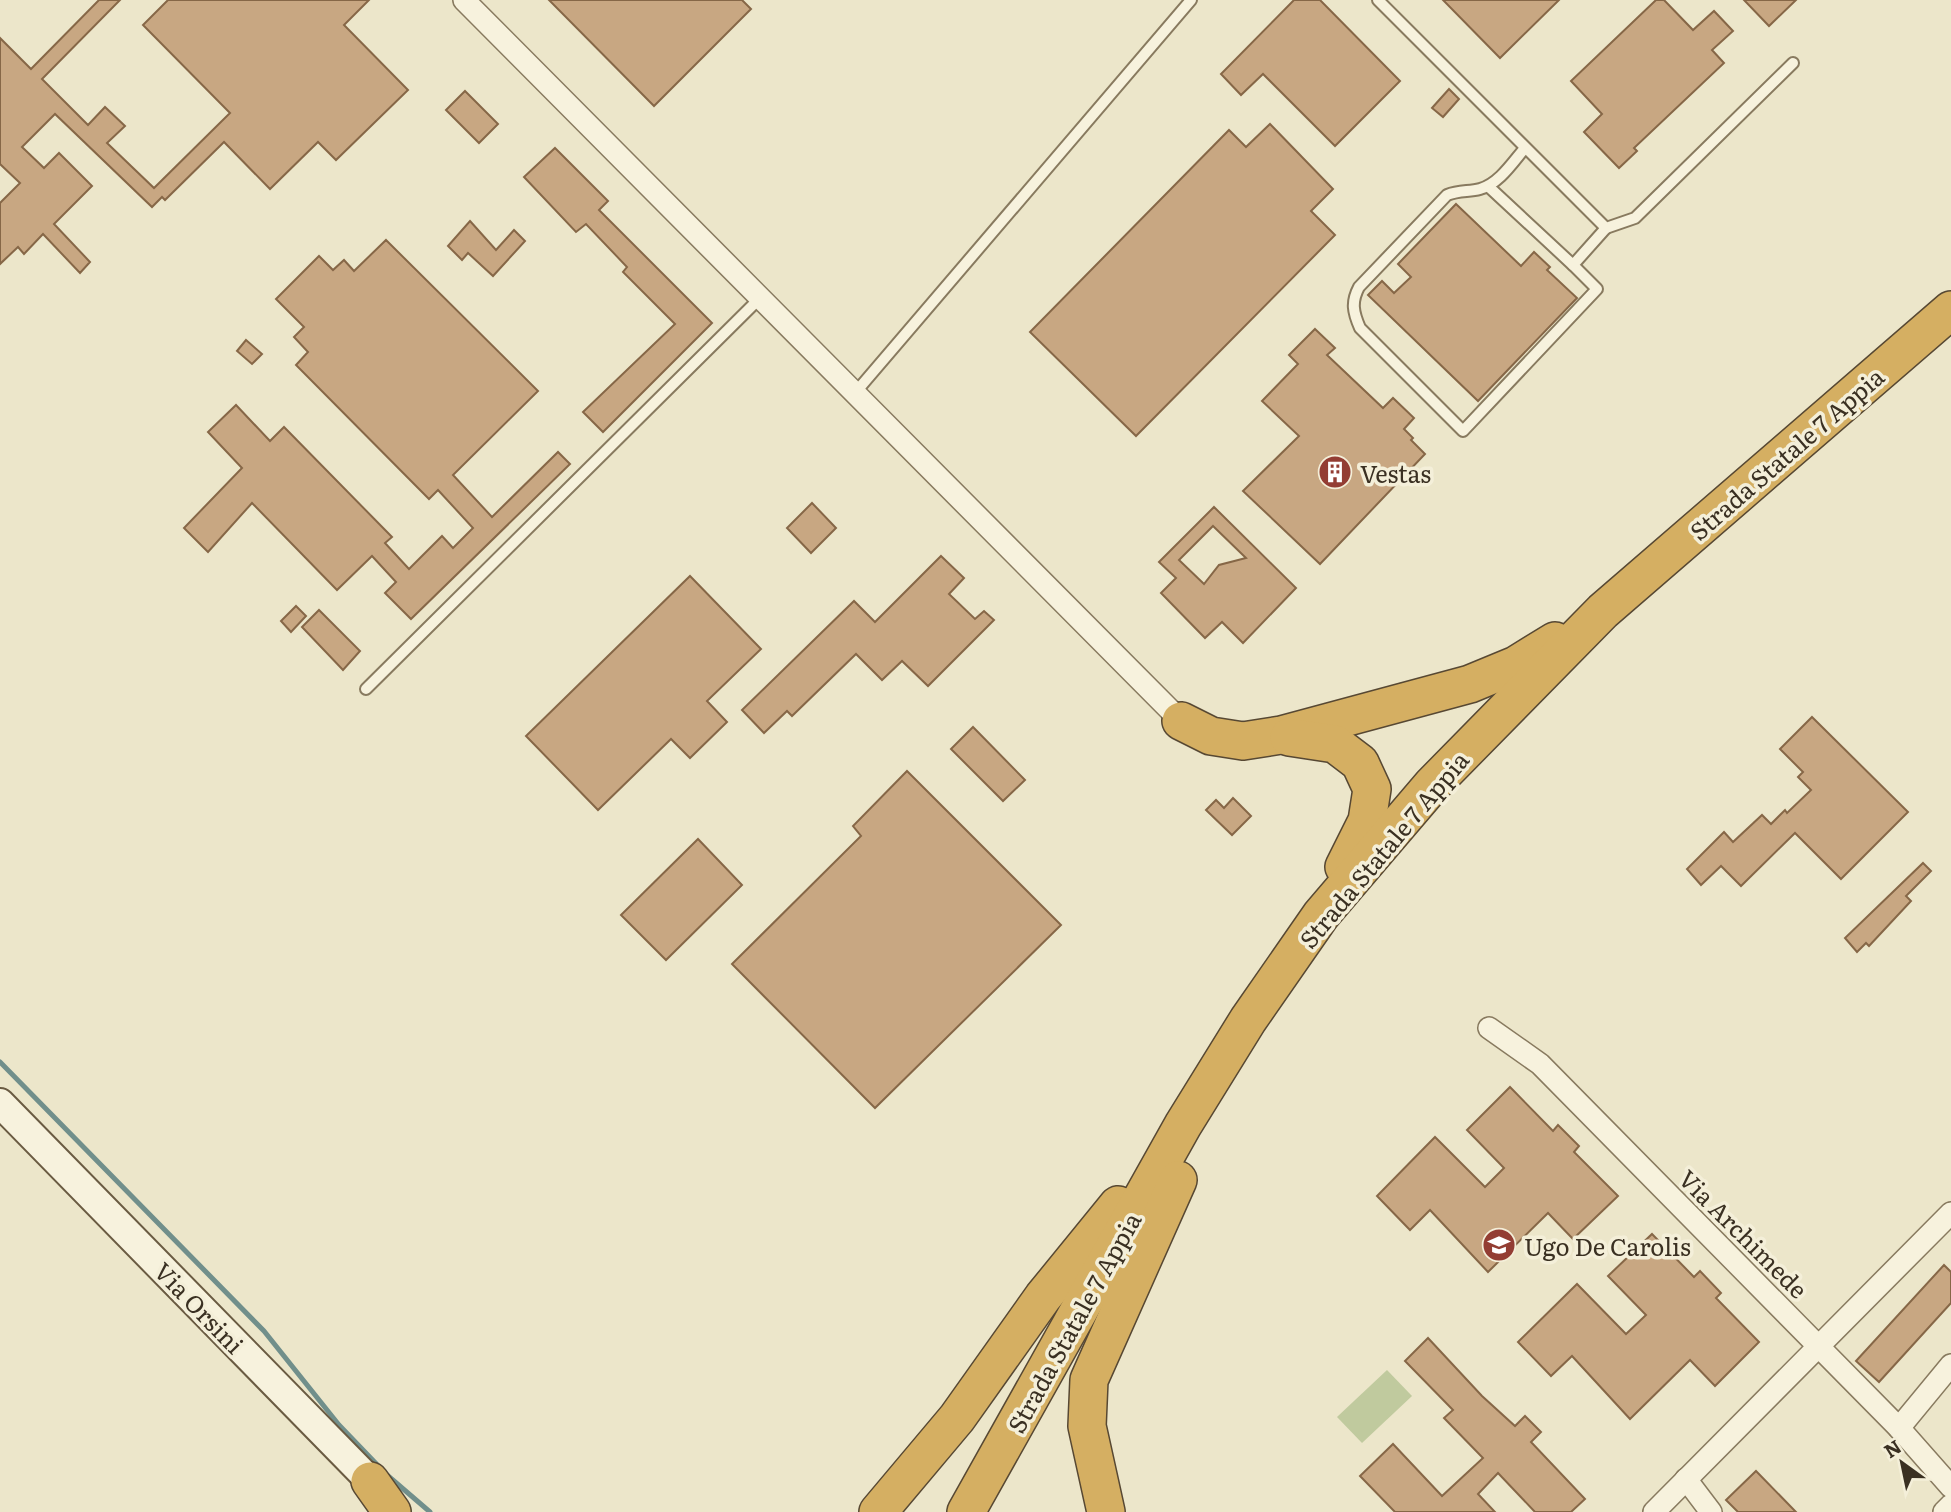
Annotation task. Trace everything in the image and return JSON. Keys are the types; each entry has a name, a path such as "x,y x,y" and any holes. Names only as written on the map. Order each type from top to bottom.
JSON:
{"highway":[{"name":"Strada Statale 7 Appia","path":"966,1512 1183,1125 1248,1020 1321,915 1432,785 1603,611 1951,310"},
{"name":"Strada Statale 7 Appia","path":"992,1512 1067,1372 1178,1180 1266,1032 1338,929 1449,800 1618,627 1951,336"},
{"path":"1181,721 1211,737 1243,741 1281,735 1470,684 1516,665 1603,611"},
{"path":"1281,735 1335,744 1360,763 1372,789 1367,821 1321,915"},
{"path":"878,1512 957,1418 1043,1297 1183,1125"},
{"path":"1106,1512 1087,1426 1089,1380 1178,1180"},
{"path":"370,1481 392,1512"}],"main road":[{"name":"Via Orsini","path":"0,1103 401,1512"}],"street":[{"path":"464,0 1181,721"},
{"name":"Via Archimede","path":"1489,1028 1540,1064 1819,1346 1951,1487"},
{"path":"1654,1512 1819,1346 1946,1227"},
{"path":"1899,1429 1949,1373"},
{"path":"1686,1479 1711,1512"},
{"path":"1944,1512 1951,1505"}],"lane":[{"path":"855,393 1191,0"},
{"path":"1378,0 1606,228"},
{"path":"1573,265 1606,228 1635,218 1793,63"},
{"path":"1489,187 1597,289 1464,431 1360,328 1353,307 1354,296 1359,287 1447,195 1489,187 1525,148"},
{"path":"366,689 760,299"}],"green space":[{"path":"1387,1370 1412,1396 1362,1443 1337,1417"}],"building":[{"path":"99,0 120,0 42,79 88,125 105,107 125,126 107,143 154,188 230,113 143,25 168,0 369,0 344,25 408,90 336,160 318,142 270,189 224,142 165,200 162,197 152,207 55,114 22,147 44,168 59,153 92,186 54,224 90,262 80,273 43,234 24,254 18,247 0,264 0,203 20,183 0,164 0,38 31,69"},
{"path":"549,0 742,0 751,9 654,106"},
{"path":"1294,0 1320,0 1400,81 1335,146 1263,74 1241,95 1221,74"},
{"path":"1443,0 1559,0 1500,58"},
{"path":"1656,0 1664,0 1693,30 1714,11 1733,31 1712,50 1724,63 1634,148 1637,151 1619,168 1584,132 1602,114 1571,81"},
{"path":"1744,0 1796,0 1769,26"},
{"path":"1449,89 1459,99 1443,117 1432,108"},
{"path":"465,91 498,124 479,143 446,110"},
{"path":"1270,124 1333,189 1311,211 1335,235 1136,436 1030,332 1229,130 1246,147"},
{"path":"555,148 608,201 599,210 712,323 603,432 583,412 675,324 623,272 627,267 586,224 576,232 524,177"},
{"path":"1456,204 1521,266 1534,252 1550,267 1547,270 1577,298 1478,401 1368,295 1382,281 1394,293 1411,277 1398,264"},
{"path":"470,221 496,250 514,230 525,241 493,276 468,253 462,260 448,246"},
{"path":"386,240 538,391 453,475 492,517 558,452 570,464 411,619 385,593 396,582 372,556 337,590 252,503 208,552 184,528 242,468 208,432 236,405 270,441 284,427 392,537 385,543 409,569 442,536 453,548 473,528 438,490 429,499 296,365 308,352 294,337 304,327 276,299 319,256 333,270 344,260 354,271"},
{"name":"Vestas","path":"1315,329 1335,348 1327,355 1383,408 1393,398 1414,418 1404,429 1425,454 1320,564 1243,491 1299,436 1262,401 1298,364 1289,355"},
{"path":"246,340 262,354 252,364 237,351"},
{"path":"812,503 836,528 811,553 787,528"},
{"path":"1214,507 1296,588 1243,643 1222,622 1205,638 1161,593 1176,578 1159,562","holes":["1213,526 1246,558 1219,565 1204,584 1179,560"]},
{"path":"941,556 964,578 949,594 975,619 984,611 994,620 928,686 902,661 882,680 856,654 792,716 787,711 764,733 742,710 854,601 875,622"},
{"path":"690,576 761,649 707,701 727,722 690,758 671,739 598,810 526,736"},
{"path":"296,606 306,616 291,632 281,621"},
{"path":"319,610 360,651 343,670 302,627"},
{"path":"1812,717 1908,812 1841,879 1795,833 1741,886 1721,866 1701,885 1687,869 1724,832 1733,842 1762,815 1771,824 1811,790 1798,777 1803,772 1780,749"},
{"path":"973,727 1025,780 1003,801 951,749"},
{"path":"907,771 1061,925 875,1108 732,964 861,836 853,826"},
{"path":"1233,798 1251,816 1232,835 1206,810 1216,800 1224,808"},
{"path":"698,839 742,885 666,960 621,915"},
{"path":"1923,863 1931,871 1906,896 1911,901 1869,946 1866,943 1857,952 1845,938"},
{"path":"1510,1087 1553,1131 1558,1125 1579,1146 1574,1152 1618,1196 1573,1239 1548,1213 1488,1272 1430,1210 1410,1230 1377,1196 1435,1137 1485,1187 1504,1168 1467,1130"},
{"path":"1652,1234 1694,1277 1700,1271 1721,1293 1716,1298 1759,1342 1715,1386 1690,1360 1630,1419 1572,1356 1551,1376 1518,1342 1577,1284 1626,1334 1646,1315 1608,1276"},
{"path":"1944,1265 1951,1272 1951,1303 1879,1382 1856,1361"},
{"path":"1428,1338 1482,1396 1515,1426 1525,1416 1541,1432 1531,1442 1585,1499 1571,1512 1535,1512 1498,1473 1478,1494 1495,1512 1395,1512 1360,1476 1393,1444 1442,1496 1483,1458 1444,1418 1453,1410 1405,1361"},
{"path":"1756,1471 1796,1512 1738,1512 1726,1500"}],"waterway":[{"path":"0,1062 264,1331 339,1425 387,1475 430,1512"}],"place":[{"name":"Vestas","path":"1335,472"},
{"name":"Ugo De Carolis","path":"1499,1245"}]}
